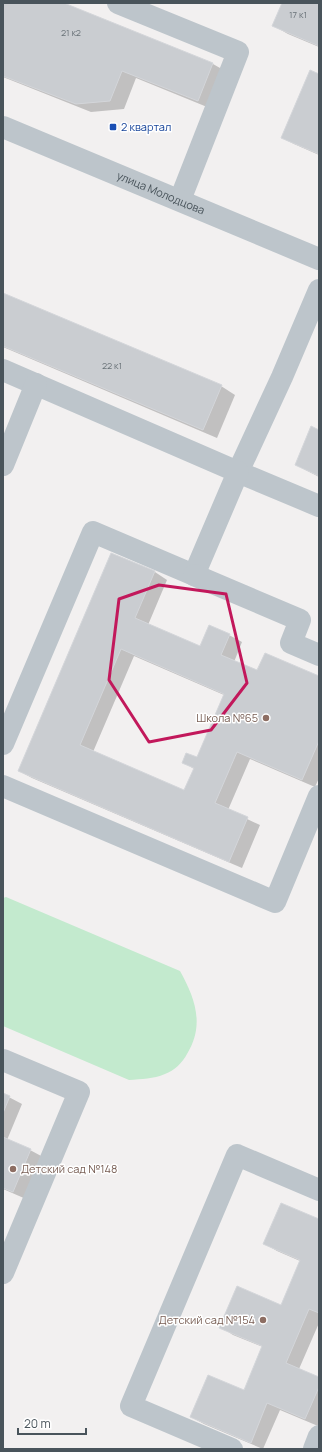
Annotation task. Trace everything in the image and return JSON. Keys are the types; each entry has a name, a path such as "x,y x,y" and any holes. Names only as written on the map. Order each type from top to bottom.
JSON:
{"street":[{"path":"118,3 238,52 180,200"},
{"name":"улица Молодцова","path":"3,127 319,258"},
{"path":"194,575 319,290"},
{"path":"3,370 319,506"},
{"path":"3,465 36,384"},
{"path":"3,744 93,532 300,620 291,643 319,655"},
{"path":"3,786 275,902 319,796"},
{"path":"3,1060 79,1092 3,1273"},
{"path":"223,1447 131,1406 237,1155 319,1190"},
{"path":"314,1449 319,1436"}],"highlighted area":[{"path":"159,585 226,594 247,683 211,730 149,742 109,680 119,599"}],"green space":[{"path":"6,897 180,971 194,1001 197,1022 196,1033 181,1063 172,1071 161,1076 129,1080 3,1026 3,898"}],"building":[{"path":"3,3 64,3 213,63 198,101 122,71 110,101 76,104 3,76"},
{"path":"282,3 319,3 319,46 272,26"},
{"path":"310,70 319,74 319,154 281,138"},
{"path":"3,293 222,385 203,430 3,346"},
{"path":"311,426 319,430 319,476 295,465"},
{"name":"Школа №65","path":"111,553 155,571 135,618 200,646 209,625 230,634 221,655 257,670 265,653 319,676 319,741 302,780 237,752 215,803 248,817 229,862 18,771","holes":["121,649 224,694 197,757 186,753 182,763 194,768 184,790 80,745"]},
{"path":"3,1093 10,1096 3,1113"},
{"name":"Детский сад №148","path":"3,1137 31,1149 13,1192 3,1188"},
{"name":"Детский сад №154","path":"281,1203 319,1219 319,1313 309,1309 286,1363 319,1377 319,1387 305,1419 267,1403 251,1443 190,1417 208,1375 244,1390 262,1346 219,1328 237,1286 281,1305 300,1260 263,1244"}],"place":[{"name":"2 квартал","path":"113,127"},
{"name":"Школа №65","path":"266,718"},
{"name":"Детский сад №148","path":"13,1169"},
{"name":"Детский сад №154","path":"263,1320"}]}
